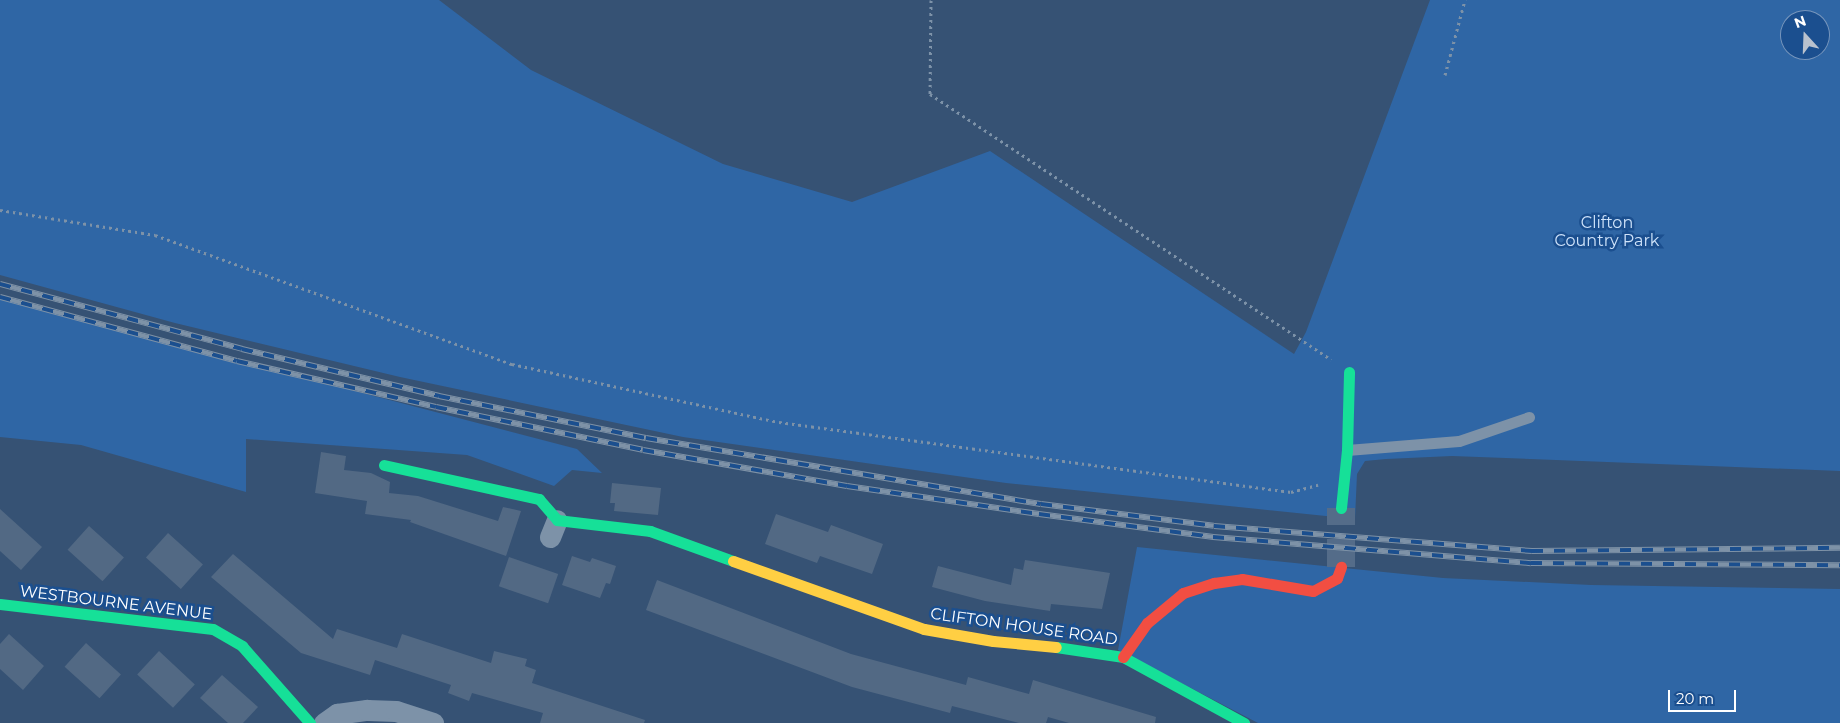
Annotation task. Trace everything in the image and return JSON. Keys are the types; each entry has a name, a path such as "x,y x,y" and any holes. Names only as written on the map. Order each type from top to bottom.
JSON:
{"street":[{"path":"1341,508 1347,450 1349,372"},
{"name":"CLIFTON HOUSE ROAD","path":"384,465 539,500 553,529 650,531 924,629 994,640 1094,650 1123,657 1244,723"},
{"path":"1123,657 1147,623 1183,593 1214,582 1242,579 1313,591 1327,586 1337,578 1341,567"},
{"name":"WESTBOURNE AVENUE","path":"0,604 213,629 242,646 310,723"},
{"path":"324,723 337,714 367,710 396,711 433,723"}],"lane":[{"path":"1347,450 1458,441 1529,416"}],"path":[{"path":"931,0 930,94 1349,372"},
{"path":"1445,75 1465,0"},
{"path":"0,210 155,235 512,364 779,422 1291,492 1344,479"}],"green space":[{"name":"Clifton Country Park","path":"0,0 439,0 531,70 723,164 852,202 990,151 1294,354 1306,332 1430,0 1840,0 1840,471 1452,456 1365,461 1357,474 1355,519 1006,483 683,437 400,377 175,323 0,275"},
{"path":"0,298 577,449 602,473 572,470 554,486 467,455 246,439 246,492 81,445 0,437"},
{"path":"1137,547 1443,578 1591,585 1840,589 1840,723 1258,723 1118,650"}],"building":[{"path":"321,452 346,456 344,470 371,473 390,482 389,493 418,496 498,521 503,507 521,511 506,556 410,522 411,520 365,514 367,501 315,493"},
{"path":"612,483 661,488 658,515 614,511 615,503 610,503"},
{"path":"0,509 42,547 21,570 0,551"},
{"path":"776,514 828,532 831,525 883,544 872,574 820,556 817,563 765,544"},
{"path":"89,526 124,557 103,581 68,550"},
{"path":"168,533 203,564 181,589 146,558"},
{"path":"233,554 333,639 337,629 397,648 402,634 491,663 494,651 527,659 525,666 536,670 532,683 645,720 644,723 540,723 543,713 472,693 469,701 448,693 451,685 375,660 370,675 301,653 211,577"},
{"path":"572,556 590,562 592,558 616,566 610,584 606,583 600,598 562,585"},
{"path":"509,557 558,574 548,603 499,586"},
{"path":"1025,560 1110,573 1102,609 1051,604 1050,611 985,601 932,587 938,566 1011,585 1014,568 1023,570"},
{"path":"657,580 851,654 966,685 968,677 1029,694 1033,680 1156,717 1155,723 1069,723 1048,717 1046,723 1019,723 952,706 950,713 852,687 646,610"},
{"path":"9,634 44,666 23,690 0,669 0,644"},
{"path":"86,643 121,674 100,698 65,667"},
{"path":"159,651 195,684 173,708 137,674"},
{"path":"222,675 258,707 243,723 228,723 200,698"}],"tunnel":[{"path":"1341,508 1341,567"}],"railway":[{"path":"0,284 242,349 439,396 646,438 1041,504 1214,526 1532,551 1840,548"},
{"path":"0,297 237,361 436,407 643,450 847,486 1039,514 1213,537 1531,563 1840,565"}],"traffic: fast":[{"path":"1341,508 1347,450 1349,372"},
{"path":"384,465 539,499 557,520 650,531 733,561"},
{"path":"0,604 213,629 242,646 310,723"},
{"path":"1056,647 1123,657 1244,723"}],"traffic: slow":[{"path":"733,561 924,629 993,641 1056,647"}],"traffic: jam":[{"path":"1123,657 1147,623 1183,593 1214,583 1242,579 1313,591 1337,578 1341,567"}]}
